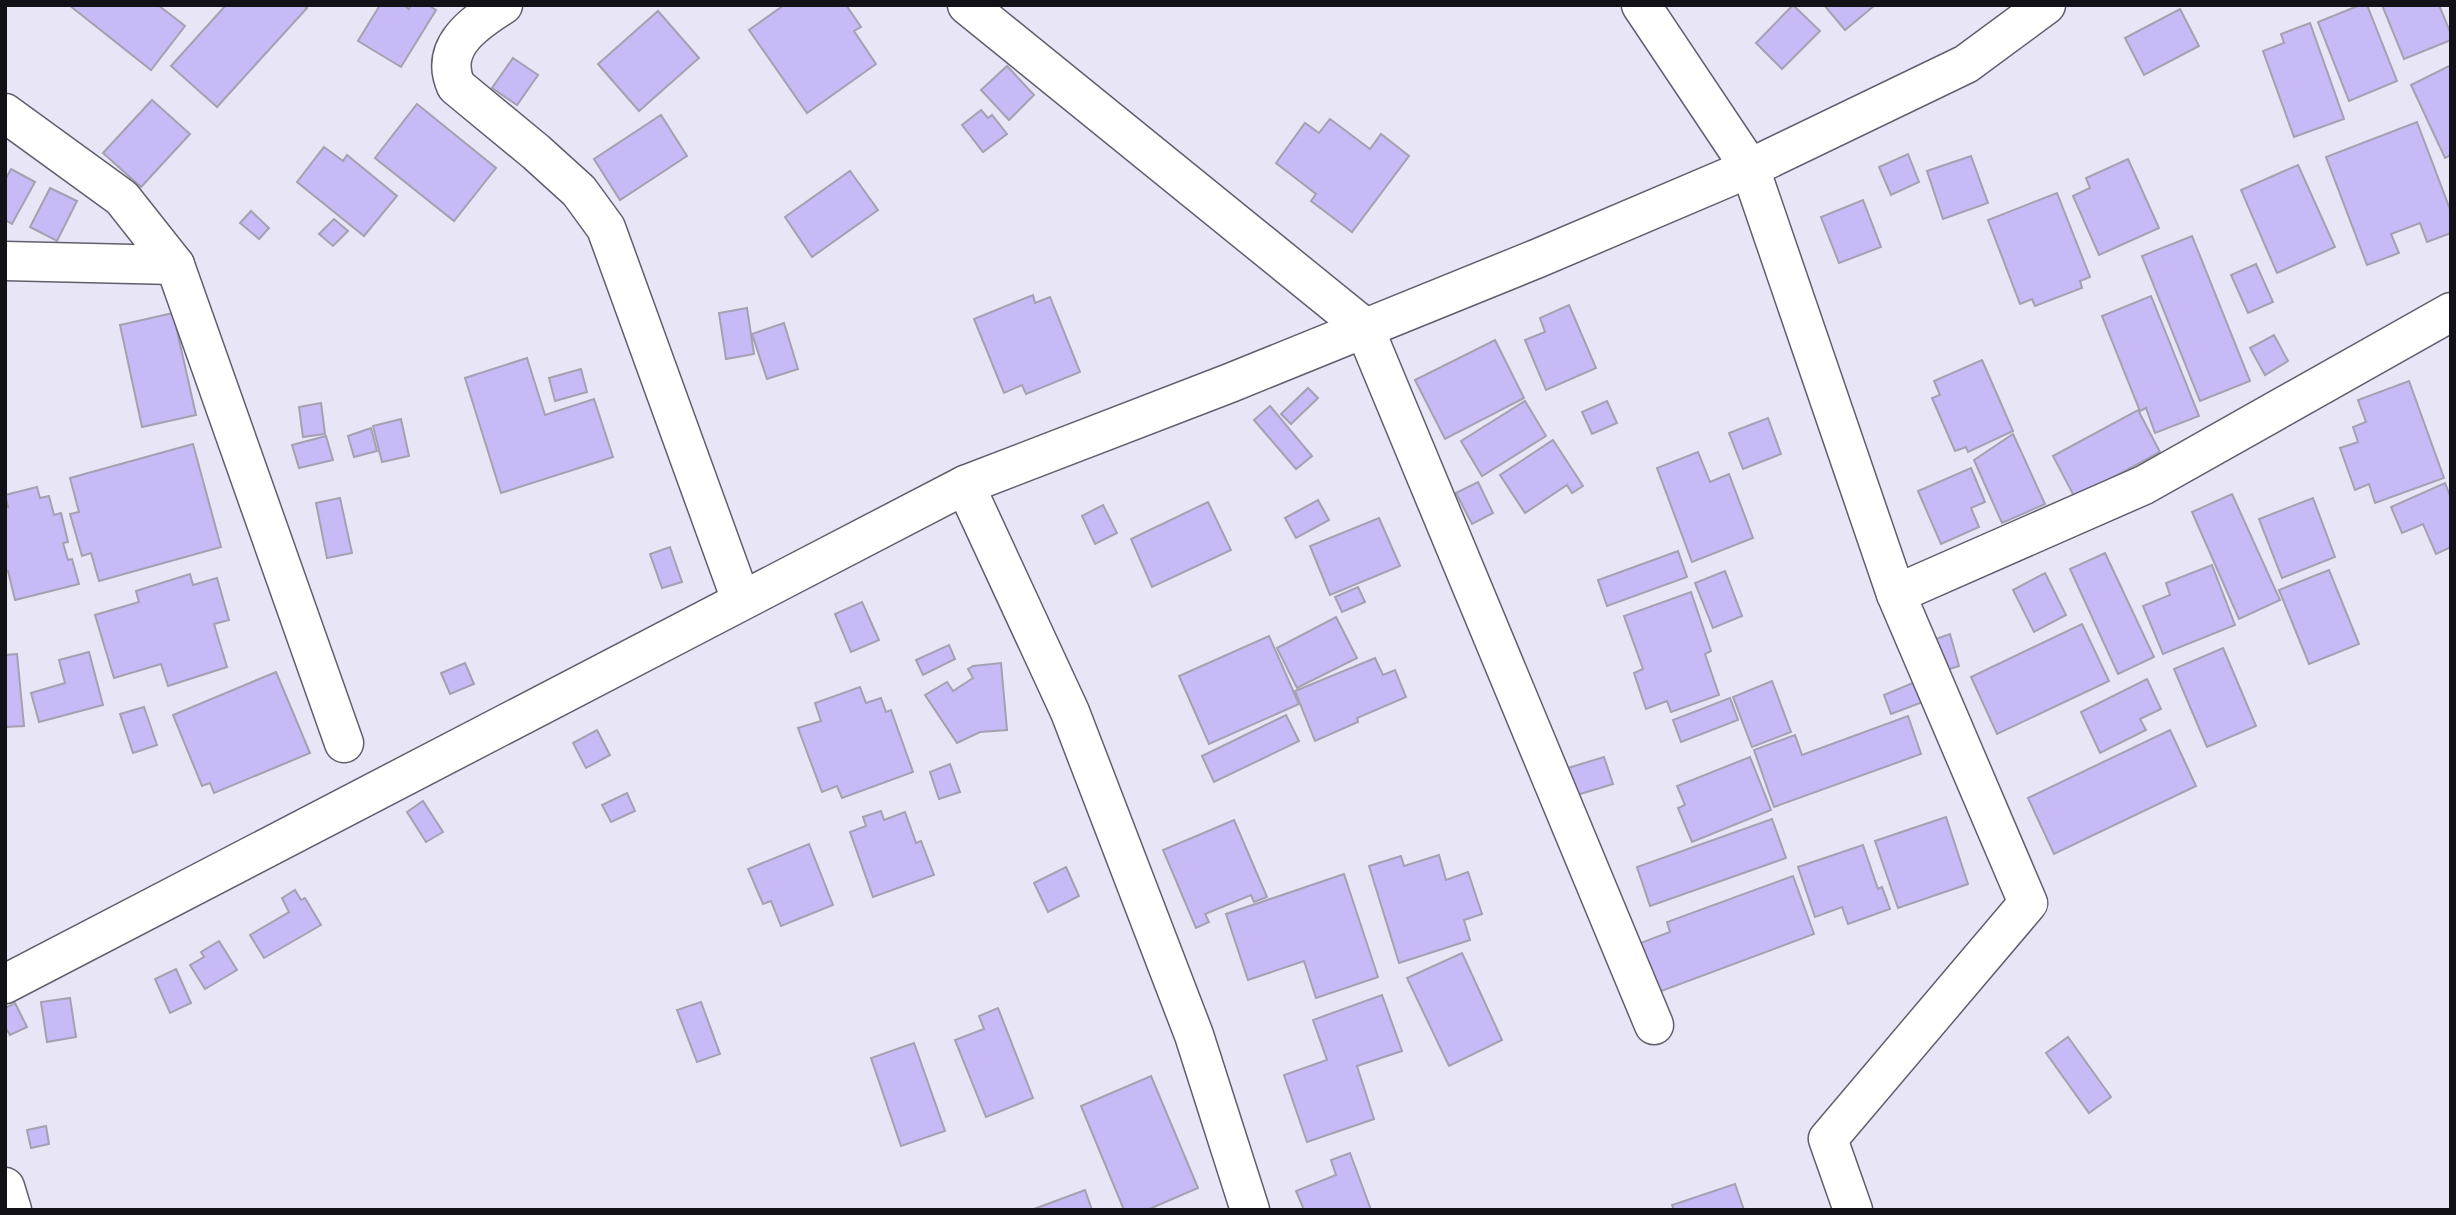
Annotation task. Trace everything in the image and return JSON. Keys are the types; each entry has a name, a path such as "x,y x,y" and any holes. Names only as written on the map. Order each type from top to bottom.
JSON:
{"street":[{"path":"503,5 481,19 455,45 450,72 456,86 579,191 606,228 741,600"},
{"path":"967,5 1364,327 1654,1025"},
{"path":"1641,5 1751,168 1896,594 2028,903 1828,1139 1853,1210"},
{"path":"5,984 965,485 1230,383 1536,259 1751,168 1966,64 2046,5"},
{"path":"5,113 122,198 175,265 344,743"},
{"path":"5,261 175,265"},
{"path":"1896,594 2144,485 2451,312"},
{"path":"965,485 1070,712 1194,1035 1250,1210"},
{"path":"5,1187 12,1210"}],"building":[{"path":"69,5 158,5 185,26 151,70"},
{"path":"226,5 304,5 307,8 217,107 171,66"},
{"path":"380,5 403,5 409,9 411,5 428,5 436,10 401,67 358,41"},
{"path":"784,5 846,5 861,27 854,31 876,64 807,113 749,30"},
{"path":"1793,5 1820,31 1782,69 1756,43"},
{"path":"1824,5 1875,5 1845,30"},
{"path":"2360,5 2367,5 2397,81 2349,101 2318,22"},
{"path":"2382,5 2439,5 2451,40 2404,59"},
{"path":"2180,9 2199,46 2144,75 2125,38"},
{"path":"658,11 699,58 639,111 598,64"},
{"path":"2310,23 2344,119 2294,137 2263,51 2284,43 2281,34"},
{"path":"513,58 538,75 517,105 492,88"},
{"path":"2451,65 2451,155 2445,158 2411,85"},
{"path":"1007,66 1034,95 1009,120 981,90"},
{"path":"152,100 190,134 141,187 103,153"},
{"path":"417,104 496,168 454,221 375,158"},
{"path":"981,110 988,118 992,115 1007,134 983,152 962,125"},
{"path":"661,115 687,156 620,200 594,159"},
{"path":"1330,119 1370,149 1381,134 1409,156 1352,232 1311,201 1316,194 1276,163 1305,123 1319,133"},
{"path":"2417,122 2451,212 2451,233 2427,242 2420,223 2391,234 2399,253 2367,265 2326,157"},
{"path":"324,147 343,161 347,155 397,196 364,236 297,182"},
{"path":"1908,154 1919,182 1891,195 1879,167"},
{"path":"1971,156 1988,203 1943,219 1927,171"},
{"path":"2128,159 2159,228 2099,255 2073,196 2090,188 2086,178"},
{"path":"2298,165 2335,247 2277,273 2241,190"},
{"path":"11,169 35,182 12,224 5,220 5,180"},
{"path":"850,171 878,210 812,257 785,217"},
{"path":"50,188 77,201 57,241 30,227"},
{"path":"2057,193 2090,277 2080,281 2082,288 2035,306 2032,299 2020,304 1988,220"},
{"path":"1863,200 1881,247 1839,263 1821,217"},
{"path":"251,211 269,228 259,239 240,223"},
{"path":"334,219 348,231 333,246 319,234"},
{"path":"2192,236 2250,381 2200,401 2142,256"},
{"path":"2256,264 2273,302 2248,313 2231,275"},
{"path":"1033,295 1035,303 1050,297 1080,372 1026,394 1022,385 1004,393 974,319"},
{"path":"2151,296 2199,416 2155,433 2146,408 2140,411 2102,316"},
{"path":"1569,305 1596,368 1546,390 1525,340 1545,332 1540,318"},
{"path":"747,308 754,354 726,359 719,313"},
{"path":"173,313 196,415 142,427 120,325"},
{"path":"784,323 798,369 767,379 752,334"},
{"path":"2274,335 2288,361 2265,375 2250,348"},
{"path":"1495,340 1524,398 1445,439 1415,380"},
{"path":"527,358 545,415 594,399 613,457 501,493 465,378"},
{"path":"1982,360 2013,431 1968,452 1966,447 1955,451 1932,398 1940,395 1934,381"},
{"path":"581,369 587,392 555,401 549,378"},
{"path":"2409,381 2444,478 2375,503 2369,484 2355,490 2340,448 2358,442 2353,427 2366,422 2358,400"},
{"path":"1308,388 1318,398 1291,424 1281,414"},
{"path":"1525,401 1546,436 1482,476 1461,441"},
{"path":"1607,401 1617,423 1592,434 1582,412"},
{"path":"321,403 325,434 303,437 299,407"},
{"path":"1270,406 1312,456 1296,469 1254,420"},
{"path":"2138,410 2160,452 2075,498 2053,456"},
{"path":"1768,418 1781,454 1743,469 1729,433"},
{"path":"401,419 409,456 382,462 373,426"},
{"path":"371,428 377,451 354,457 348,436"},
{"path":"2013,434 2045,504 2002,523 1974,460"},
{"path":"326,436 333,460 299,468 292,445"},
{"path":"1553,440 1583,486 1572,493 1567,485 1525,513 1500,475"},
{"path":"193,444 221,547 99,581 91,553 82,556 70,514 79,512 70,478"},
{"path":"1698,452 1710,482 1729,474 1753,538 1692,562 1657,468"},
{"path":"1971,468 1985,502 1971,508 1979,527 1941,544 1918,491"},
{"path":"1478,482 1493,513 1472,524 1456,493"},
{"path":"2445,483 2451,498 2451,547 2436,554 2423,524 2402,533 2391,507"},
{"path":"37,487 40,498 49,496 54,515 61,513 68,542 63,543 68,560 72,559 79,584 15,600 8,571 5,572 5,507 8,507 5,495"},
{"path":"2232,494 2280,600 2239,619 2192,512"},
{"path":"340,498 352,553 327,558 316,503"},
{"path":"2313,498 2335,557 2282,578 2259,519"},
{"path":"1318,500 1329,520 1296,538 1285,518"},
{"path":"1208,502 1231,550 1152,587 1131,539"},
{"path":"1103,505 1117,533 1095,544 1082,516"},
{"path":"1379,518 1400,566 1330,595 1310,546"},
{"path":"670,547 682,582 662,588 650,554"},
{"path":"1678,551 1687,577 1607,606 1598,580"},
{"path":"2105,553 2154,657 2118,674 2070,569"},
{"path":"2212,565 2235,625 2163,654 2143,606 2170,595 2166,583"},
{"path":"2329,570 2359,644 2309,664 2279,590"},
{"path":"1725,571 1742,616 1713,628 1695,583"},
{"path":"2045,573 2066,615 2034,632 2013,590"},
{"path":"190,574 193,585 217,578 229,620 214,624 227,667 168,686 161,664 114,678 95,615 139,602 136,591"},
{"path":"1358,587 1365,602 1342,612 1335,597"},
{"path":"1691,592 1711,651 1705,654 1719,695 1671,712 1667,701 1646,709 1634,673 1643,669 1624,616"},
{"path":"862,602 879,640 851,652 835,614"},
{"path":"1336,617 1357,658 1297,688 1277,648"},
{"path":"2082,624 2109,681 1997,734 1971,677"},
{"path":"1950,634 1959,666 1940,672 1930,641"},
{"path":"1269,636 1299,704 1209,744 1179,676"},
{"path":"949,645 955,659 923,675 916,660"},
{"path":"2223,648 2256,726 2207,747 2174,669"},
{"path":"89,652 103,705 39,722 31,693 65,683 59,660"},
{"path":"17,654 24,726 5,727 5,655"},
{"path":"1375,658 1383,675 1395,670 1406,697 1357,718 1358,722 1315,741 1295,691"},
{"path":"465,663 474,684 450,694 441,673"},
{"path":"1001,663 1007,730 980,732 957,743 925,695 947,682 953,691 973,678 968,669 973,666"},
{"path":"276,672 310,753 214,793 210,783 202,786 173,715"},
{"path":"2147,679 2161,709 2140,719 2146,730 2100,753 2081,712"},
{"path":"1772,681 1791,732 1752,747 1733,697"},
{"path":"1915,682 1923,702 1891,714 1884,695"},
{"path":"860,687 866,703 881,698 886,712 891,710 913,772 842,798 837,786 822,792 798,728 821,721 815,703"},
{"path":"1730,698 1738,720 1681,742 1673,720"},
{"path":"144,707 157,745 133,753 120,714"},
{"path":"1286,715 1299,741 1214,782 1202,756"},
{"path":"1908,716 1921,754 1774,807 1754,750 1795,735 1802,755"},
{"path":"597,730 610,755 586,768 573,743"},
{"path":"2170,730 2196,786 2054,854 2028,798"},
{"path":"1604,757 1613,784 1577,795 1568,768"},
{"path":"1750,757 1771,810 1692,842 1678,808 1685,805 1677,786"},
{"path":"950,764 960,792 939,799 930,772"},
{"path":"627,793 635,811 611,822 602,805"},
{"path":"423,801 443,832 426,842 407,812"},
{"path":"881,811 884,820 905,812 916,843 921,841 934,875 873,897 850,832 866,826 863,817"},
{"path":"1946,817 1968,884 1898,908 1875,841"},
{"path":"1772,819 1786,858 1650,906 1637,867"},
{"path":"1234,820 1267,897 1254,902 1251,895 1205,914 1209,922 1196,928 1163,850"},
{"path":"809,844 833,905 781,926 771,901 763,904 748,869"},
{"path":"1863,845 1878,889 1882,887 1890,909 1848,924 1842,907 1815,917 1798,867"},
{"path":"1439,855 1446,880 1468,872 1482,914 1464,920 1470,940 1399,963 1369,866 1401,856 1404,866"},
{"path":"1066,867 1079,896 1048,912 1034,883"},
{"path":"1344,874 1378,977 1316,998 1304,961 1248,980 1226,914"},
{"path":"1793,876 1814,934 1656,993 1638,944 1670,932 1667,922"},
{"path":"295,890 301,900 305,898 321,925 264,958 250,935 289,912 282,898"},
{"path":"219,941 237,970 205,989 190,965 204,957 201,952"},
{"path":"1462,953 1502,1040 1449,1066 1407,978"},
{"path":"176,969 191,1003 170,1013 155,979"},
{"path":"1382,995 1402,1051 1357,1066 1374,1119 1307,1142 1284,1075 1327,1060 1313,1020"},
{"path":"70,998 76,1037 47,1042 41,1002"},
{"path":"701,1002 720,1054 697,1062 677,1010"},
{"path":"15,1003 27,1027 10,1035 5,1027 5,1008"},
{"path":"998,1008 1033,1098 986,1117 955,1040 984,1029 979,1016"},
{"path":"2068,1037 2111,1097 2089,1113 2046,1053"},
{"path":"914,1043 945,1131 901,1146 871,1058"},
{"path":"1151,1076 1198,1188 1147,1210 1124,1210 1081,1106"},
{"path":"46,1126 49,1144 31,1148 27,1130"},
{"path":"1350,1153 1371,1210 1304,1210 1296,1191 1336,1175 1331,1160"},
{"path":"1735,1184 1744,1210 1674,1210 1672,1205"},
{"path":"1085,1190 1092,1210 1034,1209"}]}
